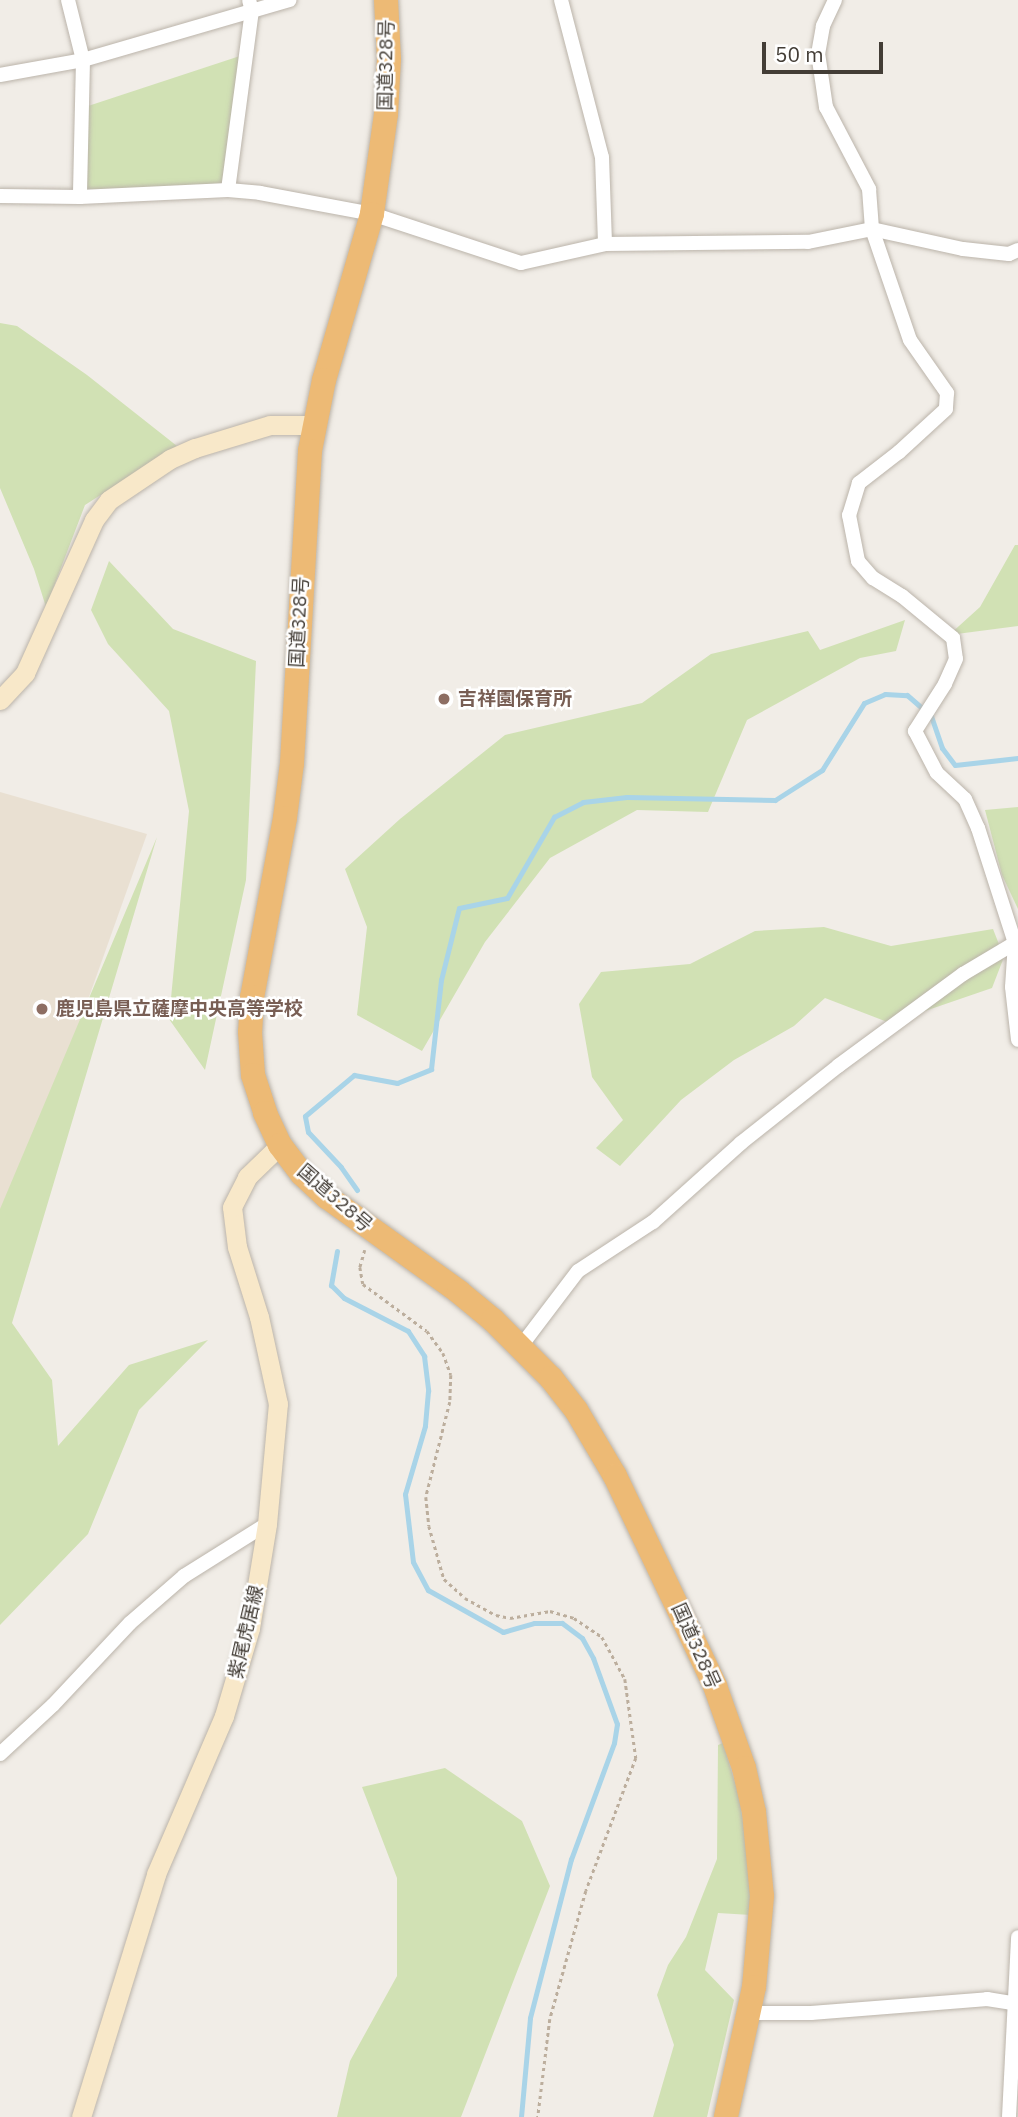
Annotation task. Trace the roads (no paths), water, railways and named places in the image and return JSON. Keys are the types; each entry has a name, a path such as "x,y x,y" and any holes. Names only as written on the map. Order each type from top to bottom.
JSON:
{"highway":[{"name":"国道328号","path":"386,0 389,59 386,114 372,214 313,425 305,486 292,763 285,818 252,997 250,1032 253,1075 265,1114 280,1145 302,1174 372,1231 459,1292 522,1346 576,1410 615,1476 688,1629 733,1731 754,1812 761,1882 760,1938 726,2117"}],"main road":[{"path":"0,700 24,673 94,520 109,500 170,460 195,448 270,425 313,425"},
{"name":"紫尾虎居線","path":"80,2117 156,1874 224,1716 250,1628 267,1524 278,1404 259,1317 237,1247 232,1207 247,1177 280,1145"}],"street":[{"path":"68,0 83,60 80,197"},
{"path":"0,75 83,60 251,5 289,0"},
{"path":"561,0 602,157 605,244"},
{"path":"835,0 823,26 818,54 820,83 826,107 869,189 872,229 910,340 947,393 946,409 899,452 859,483 849,515 858,561 873,578 902,596 953,638 956,659 946,684 915,731 937,773 965,799 978,828 1015,943 1013,987 1018,1040"},
{"path":"228,190 251,5"},
{"path":"0,196 80,197 228,190 372,214 521,263 605,244 807,243 872,229 963,249 1009,254 1018,250"},
{"path":"522,1346 578,1271 653,1222 741,1143 838,1066 963,974 1015,943"},
{"path":"0,1754 53,1705 130,1623 184,1576 267,1524"},
{"path":"1009,2117 1018,1937"},
{"path":"748,2012 811,2013 987,1999 1013,2003"}],"waterway":[{"path":"357,1190 341,1167 308,1132 305,1116 354,1075 397,1083 431,1069 441,980 459,908 507,898 554,817 583,802 627,797 775,800 822,770 864,703 885,694 907,695 931,716 942,748 955,765 1018,758"},
{"path":"337,1251 331,1285 344,1298 408,1331 424,1356 428,1391 425,1426 405,1494 413,1562 428,1590 503,1632 534,1623 562,1623 582,1638 593,1658 617,1724 614,1743 571,1859 530,2018 521,2117"}],"place":[{"name":"吉祥園保育所","path":"444,699"},
{"name":"鹿児島県立薩摩中央高等学校","path":"42,1009"}]}
